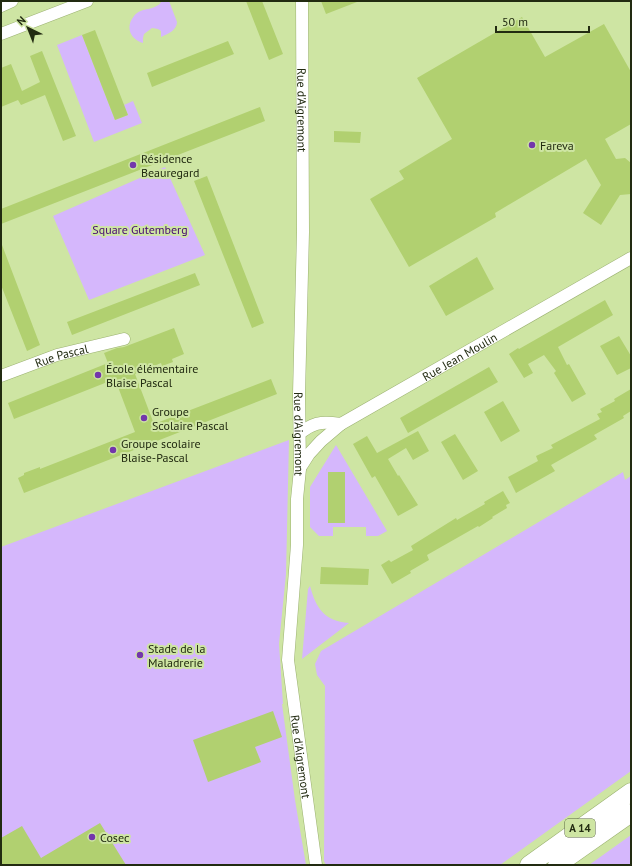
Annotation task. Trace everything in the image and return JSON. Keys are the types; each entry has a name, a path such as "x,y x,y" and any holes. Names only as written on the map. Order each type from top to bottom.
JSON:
{"highway":[{"name":"A 14","path":"529,865 631,792"},
{"name":"A 14","path":"556,865 631,813"}],"street":[{"path":"1,6 12,1"},
{"path":"1,34 87,1"},
{"name":"Rue d'Aigremont","path":"302,1 303,232 299,403 301,430 300,468 297,499 297,545 288,660 316,865"},
{"name":"Rue Jean Moulin","path":"300,468 321,440 341,424 631,258"},
{"name":"Rue Pascal","path":"1,376 57,355 124,339"},
{"path":"299,403 316,423"},
{"path":"321,440 310,436 301,430 316,423 341,424"}],"green space":[{"path":"162,1 169,1 177,25 169,33 161,37 161,31 152,28 144,34 143,43 135,39 129,28 131,20 137,13 156,7"},
{"path":"82,35 115,120 128,115 124,105 133,101 142,123 94,142 57,45"},
{"name":"Square Gutemberg","path":"165,167 205,255 89,300 53,216"},
{"name":"Stade de la Maladrerie","path":"289,440 286,574 279,644 282,704 295,800 306,865 1,865 1,547"},
{"path":"336,445 387,531 378,536 366,536 366,527 333,527 333,536 319,536 310,527 310,487","holes":["345,472 345,494 343,494 345,523 328,523 328,473"]},
{"path":"623,472 625,480 631,476 631,771 500,865 326,865 324,861 325,686 317,675 315,664 321,651"},
{"path":"310,586 315,601 322,612 340,622 349,623 302,659 308,589"},
{"path":"631,835 631,865 589,865"}],"building":[{"path":"246,1 262,1 283,54 269,60"},
{"path":"321,1 357,1 357,2 326,14"},
{"name":"Fareva","path":"522,17 545,57 604,24 631,72 631,124 605,139 616,159 625,158 631,163 631,194 620,195 601,225 583,213 601,185 586,159 495,213 496,217 409,267 370,199 404,179 399,171 452,139 417,78"},
{"path":"95,30 128,115 115,120 82,35"},
{"path":"228,41 234,54 152,87 147,73"},
{"path":"42,51 76,136 63,141 45,95 21,105 18,100 1,107 1,68 11,64 22,91 40,82 30,56"},
{"name":"Résidence Beauregard","path":"260,107 265,121 1,224 1,209"},
{"path":"334,131 361,132 360,143 334,142"},
{"path":"207,176 264,323 252,328 194,181"},
{"path":"1,245 40,345 27,351 1,285"},
{"path":"477,257 494,289 446,316 429,286"},
{"path":"195,273 200,285 72,335 67,322"},
{"path":"605,300 613,315 558,347 567,365 569,364 586,394 572,402 554,373 556,371 544,355 528,364 533,373 524,378 509,354"},
{"path":"174,328 184,354 172,359 173,362 162,366 161,363 135,374 154,424 271,379 277,394 24,493 18,478 24,475 24,473 40,467 40,469 135,432 115,379 14,419 8,403 108,363 104,353"},
{"path":"619,336 631,356 631,368 617,375 600,346"},
{"path":"489,367 498,382 408,433 400,418"},
{"path":"631,389 631,411 623,416 624,418 594,435 597,439 551,465 555,471 516,493 508,477 538,461 536,456 553,448 551,445 600,419 597,414 602,412 600,409 615,401 614,399"},
{"path":"503,401 520,431 501,442 484,412"},
{"path":"418,431 429,451 413,460 406,448 388,459 418,505 398,516 375,476 372,478 353,444 367,436 377,453"},
{"path":"455,434 478,471 463,480 441,442"},
{"path":"328,472 345,472 345,523 328,523"},
{"path":"503,491 510,503 506,505 507,508 479,527 478,526 427,555 429,560 392,584 381,565 389,560 391,562 413,550 411,546 456,518 457,520 485,504 484,502"},
{"path":"321,567 369,569 368,585 320,584"},
{"path":"273,711 282,737 255,747 261,762 208,782 193,740"},
{"path":"100,823 126,865 1,865 1,838 22,826 41,858"}],"place":[{"name":"Fareva","path":"532,145"},
{"name":"Résidence Beauregard","path":"133,165"},
{"name":"École élémentaire Blaise Pascal","path":"98,375"},
{"name":"Groupe Scolaire Pascal","path":"144,418"},
{"name":"Groupe scolaire Blaise-Pascal","path":"113,450"},
{"name":"Stade de la Maladrerie","path":"140,655"},
{"name":"Cosec","path":"92,837"}]}
